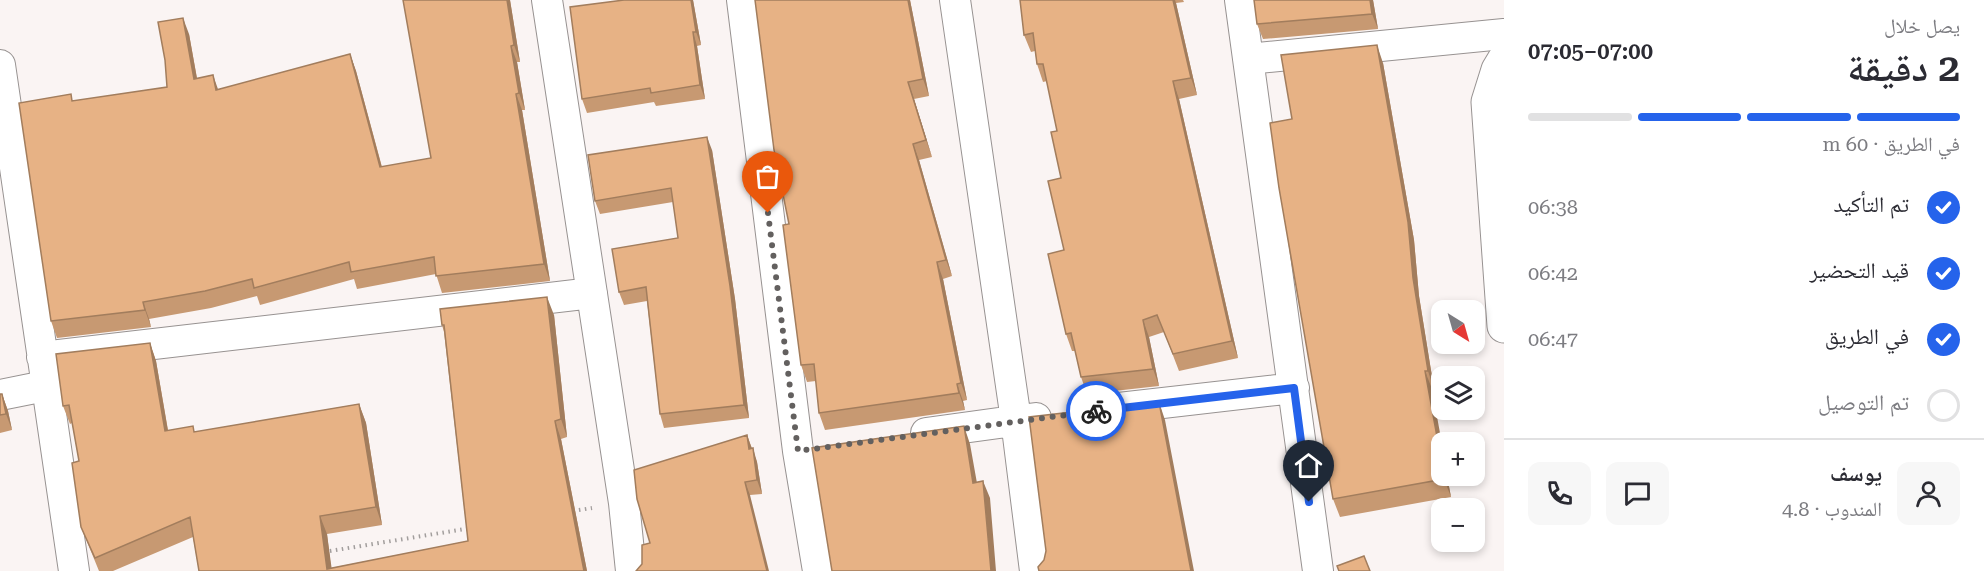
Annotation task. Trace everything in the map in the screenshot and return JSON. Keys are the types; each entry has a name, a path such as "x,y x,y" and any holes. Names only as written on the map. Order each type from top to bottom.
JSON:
{"main road":[{"path":"1504,60 1498,70 1488,102 1504,326"}],"street":[{"path":"547,0 624,503 631,571"},
{"path":"742,0 809,449 818,571"},
{"path":"955,0 1016,420 1035,571"},
{"path":"1240,0 1318,571"},
{"path":"1248,59 1504,34"},
{"path":"0,64 45,386 74,571"},
{"path":"42,357 592,292"},
{"path":"0,395 45,386"},
{"path":"1097,411 1294,388"},
{"path":"901,436 1062,415"}],"path":[{"path":"567,512 624,503"},
{"path":"324,552 474,527"}],"building":[{"path":"403,0 507,0 514,45 511,46 519,93 516,94 544,264 436,276 434,257 351,272 349,262 254,288 252,279 205,291 143,302 145,310 51,321 19,103 71,94 72,101 167,87 158,22 183,18 194,79 213,75 216,90 350,54 380,167 431,158"},
{"path":"624,0 691,0 700,85 651,93 650,88 582,99 570,7"},
{"path":"755,0 908,0 923,79 908,82 926,140 913,144 946,260 937,262 961,383 957,384 959,393 819,413 814,364 801,365 783,225 789,224 774,150"},
{"path":"1020,0 1173,0 1191,78 1173,81 1232,341 1173,354 1157,315 1143,320 1153,369 1081,377 1071,333 1066,334 1048,254 1064,250 1048,181 1061,178 1051,132 1057,131 1043,64 1037,64 1033,33 1024,35"},
{"path":"1254,0 1370,0 1372,14 1257,24"},
{"path":"1377,45 1408,222 1413,278 1428,371 1425,371 1431,404 1431,420 1434,420 1436,432 1431,432 1431,481 1333,499 1279,188 1270,123 1292,119 1281,55"},
{"path":"707,137 730,286 744,405 660,414 646,287 619,292 612,249 678,238 671,188 595,201 588,155"},
{"path":"547,297 561,419 555,421 584,571 199,571 190,517 95,558 81,527 72,463 79,461 69,405 63,406 56,354 150,343 165,431 193,426 194,432 359,404 376,507 320,516 327,569 468,541 444,325 442,325 440,309"},
{"path":"0,394 2,394 6,414 0,415"},
{"path":"1159,402 1191,571 1039,571 1038,567 1044,560 1046,551 1029,417"},
{"path":"964,426 973,483 983,481 991,571 832,571 812,448"},
{"path":"747,435 749,449 753,448 757,480 745,482 767,571 636,571 642,564 642,545 650,543 637,499 634,470"},
{"path":"1364,556 1370,571 1339,571 1337,566"}],"way so far":[{"path":"768,213 798,451 1096,411"}],"route":[{"path":"1096,411 1294,388 1309,502"}]}
